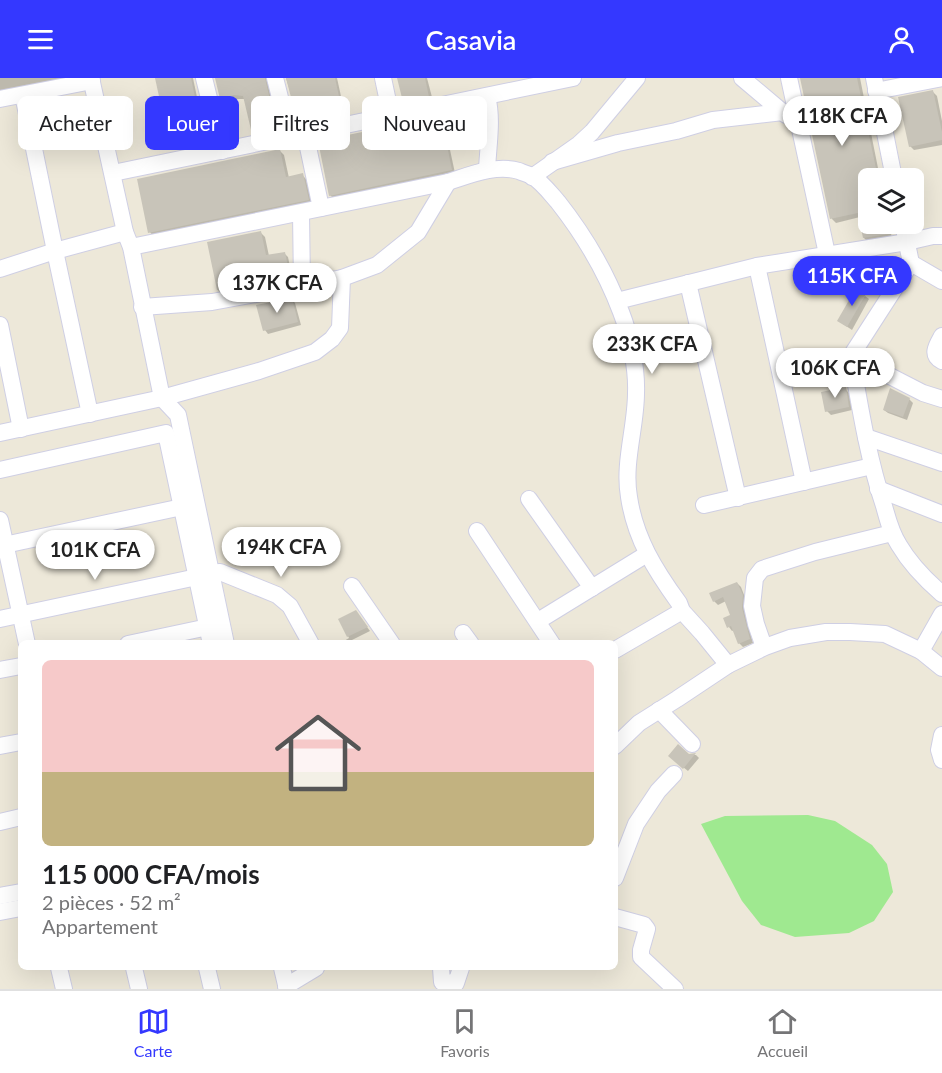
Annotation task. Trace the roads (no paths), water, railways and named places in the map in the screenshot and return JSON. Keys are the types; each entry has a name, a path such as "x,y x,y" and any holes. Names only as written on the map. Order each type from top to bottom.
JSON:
{"street":[{"path":"204,78 222,151"},
{"path":"275,78 282,96"},
{"path":"383,78 387,96"},
{"path":"488,170 490,114 487,96 573,78"},
{"path":"532,177 579,144 592,132 637,78"},
{"path":"742,78 800,128"},
{"path":"789,78 827,254"},
{"path":"892,168 875,84 942,78"},
{"path":"0,99 92,79 162,398 178,415 204,575 210,640"},
{"path":"23,95 90,414"},
{"path":"552,162 713,120 783,112"},
{"path":"113,173 251,145"},
{"path":"302,150 321,208"},
{"path":"0,269 55,251 301,213 448,182 488,170 505,168 532,177 547,189 572,220 598,261 622,314 633,362 636,392 627,478 628,496 633,519 646,554 682,611 728,664"},
{"path":"142,307 212,302 342,278 377,265 418,232 448,182"},
{"path":"301,213 302,285"},
{"path":"905,234 911,263 850,356 872,466 892,533 900,547 929,583 942,594"},
{"path":"616,301 757,266 942,236"},
{"path":"911,263 942,281"},
{"path":"757,266 804,482"},
{"path":"0,433 162,398 259,371 315,352 333,339 340,328 342,278"},
{"path":"688,283 738,498"},
{"path":"0,325 3,351 21,429"},
{"path":"942,336 935,349 935,355 942,361"},
{"path":"850,356 923,393 942,399"},
{"path":"0,470 166,433 182,507 225,640"},
{"path":"866,437 942,464"},
{"path":"705,505 872,466"},
{"path":"878,489 942,514"},
{"path":"529,499 592,588"},
{"path":"3,545 182,507"},
{"path":"0,520 3,545 26,640"},
{"path":"477,531 550,640"},
{"path":"764,647 752,606 756,578 762,569 815,552 892,533"},
{"path":"538,621 646,554"},
{"path":"0,619 220,572 277,595 290,606 309,640"},
{"path":"352,586 389,640"},
{"path":"618,648 682,611"},
{"path":"921,651 942,614"},
{"path":"147,640 208,627"},
{"path":"618,743 639,723 728,664 790,638 826,632 885,634 921,651 942,668"},
{"path":"0,670 18,667"},
{"path":"659,710 692,744"},
{"path":"942,735 939,750 942,760"},
{"path":"0,746 18,743"},
{"path":"619,852 658,791 674,774"},
{"path":"0,822 18,818"},
{"path":"0,896 18,893"},
{"path":"0,912 18,909"},
{"path":"618,918 644,925 646,929 641,957 675,989"},
{"path":"59,970 64,989"},
{"path":"134,970 139,989"},
{"path":"207,970 212,989"},
{"path":"282,970 286,988 313,970"},
{"path":"441,970 442,982 451,983 456,983 460,970"}]}
